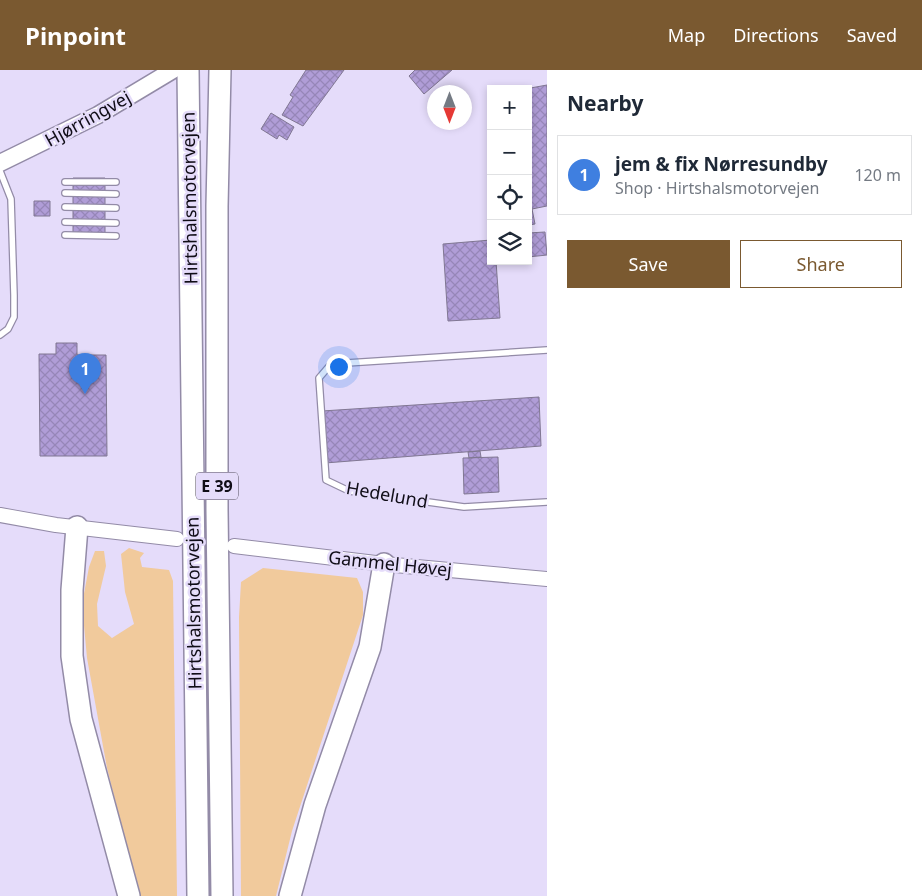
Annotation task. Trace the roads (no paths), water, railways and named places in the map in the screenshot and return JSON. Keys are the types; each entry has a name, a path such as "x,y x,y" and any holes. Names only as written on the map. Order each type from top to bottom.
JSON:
{"highway":[{"name":"Hirtshalsmotorvejen","path":"188,70 198,896"},
{"name":"Hirtshalsmotorvejen","path":"220,73 217,510 222,896"},
{"path":"77,527 72,590 72,656 80,710 128,896"},
{"path":"290,896 315,805 370,648 384,564"}],"main road":[{"name":"Hjørringvej","path":"0,163 98,115 174,70"}],"street":[{"path":"0,515 77,527 177,539"},
{"name":"Gammel Høvej","path":"234,546 384,564 547,580"}],"lane":[{"path":"0,171 11,199 14,317 8,329 0,335"},
{"path":"65,182 116,182"},
{"path":"65,193 116,194"},
{"path":"65,207 116,208"},
{"path":"65,222 116,223"},
{"path":"65,235 116,236"},
{"name":"Hedelund","path":"547,350 331,364 319,378 326,480 349,491 464,507 547,502"}],"place":[{"name":"jem & fix Nørresundby","path":"85,394"}]}
